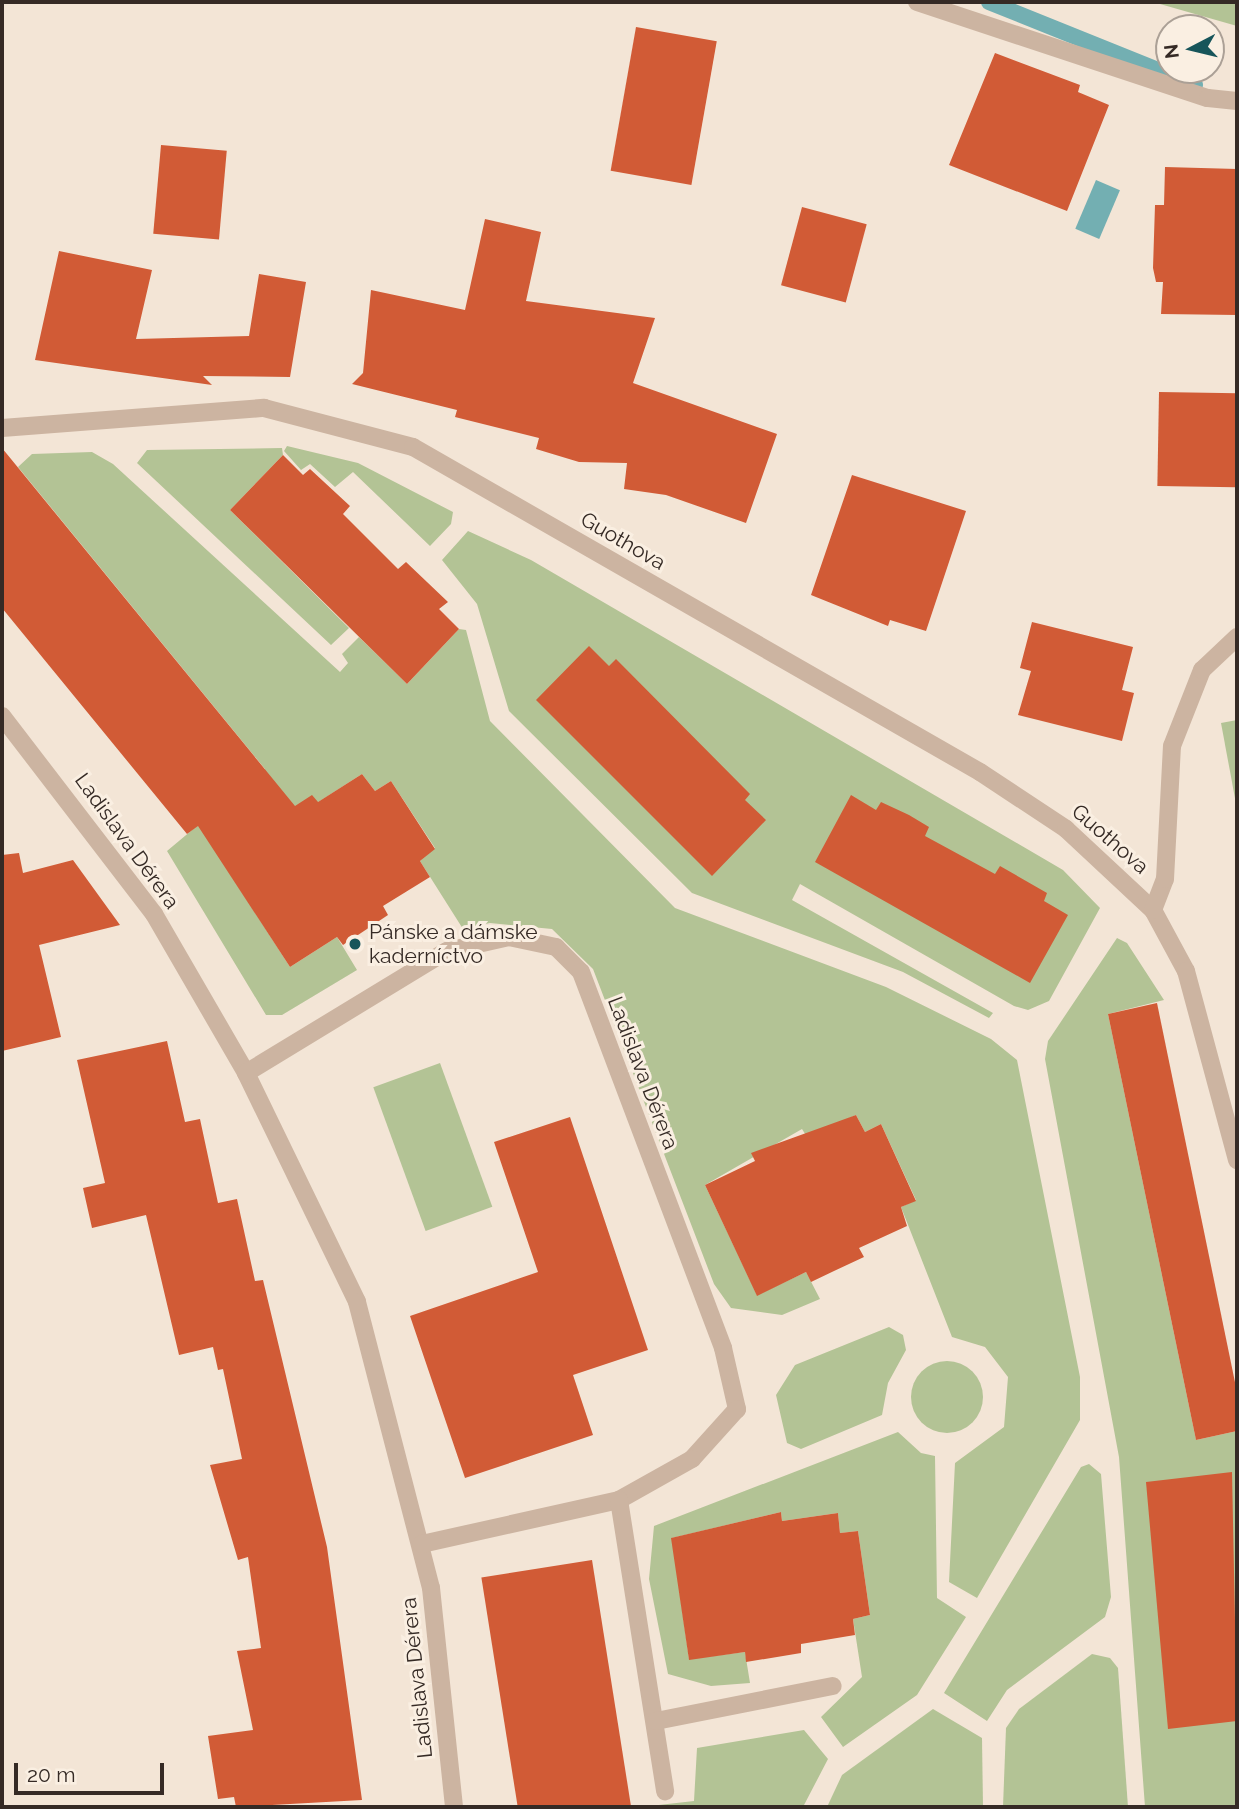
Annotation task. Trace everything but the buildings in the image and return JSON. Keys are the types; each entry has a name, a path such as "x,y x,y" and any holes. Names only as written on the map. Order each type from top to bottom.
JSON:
{"street":[{"path":"917,2 1208,98 1237,101"},
{"name":"Guothova","path":"2,428 264,408 413,447 1011,790 1092,850 1153,909 1186,971 1237,1160"},
{"name":"Guothova","path":"1153,909 1165,879 1172,746 1202,670 1237,637"},
{"name":"Ladislava Dérera","path":"2,716 154,914 246,1073 357,1302 422,1545 454,1807"},
{"name":"Ladislava Dérera","path":"246,1073 466,944 539,940 568,957 581,972 723,1348 737,1409 692,1460 620,1500 422,1545"},
{"path":"620,1500 656,1721 664,1791"},
{"path":"656,1721 833,1686"}],"green space":[{"path":"1153,2 1237,2 1237,26 1225,23 1225,14 1195,14"},
{"path":"287,446 358,463 453,512 451,524 430,546 353,472 335,487 310,464 301,470 284,451"},
{"path":"282,448 283,455 230,510 349,628 331,645 137,463 147,450"},
{"path":"92,452 113,464 340,672 348,663 342,654 359,637 407,684 459,629 466,630 490,721 675,908 886,987 991,1039 1017,1060 1080,1377 1080,1420 977,1598 949,1582 955,1463 1004,1427 1008,1377 985,1347 952,1337 901,1207 916,1200 881,1124 865,1132 856,1115 807,1137 802,1129 705,1185 757,1295 806,1272 820,1299 782,1315 731,1308 714,1284 593,969 552,929 490,923 463,929 420,861 435,848 391,781 375,791 362,774 223,863 290,967 337,937 357,970 282,1015 266,1015 167,851 265,769 18,467 32,454"},
{"path":"468,531 531,560 1063,870 1100,908 1049,1001 1028,1010 1014,1006 800,884 792,900 993,1013 989,1018 903,972 692,893 509,711 477,604 442,560"},
{"path":"1237,720 1237,809 1221,723"},
{"path":"1117,938 1127,943 1164,1000 1108,1014 1196,1440 1237,1431 1237,1807 1145,1807 1119,1457 1045,1059 1048,1041"},
{"path":"440,1063 492,1207 426,1231 373,1087"},
{"path":"889,1327 903,1335 906,1350 888,1383 882,1415 801,1449 787,1443 776,1395 795,1365"},
{"path":"947,1361 967,1367 977,1377 983,1397 977,1417 967,1427 947,1433 927,1427 917,1417 911,1397 917,1377 927,1367"},
{"path":"898,1432 921,1453 935,1456 937,1598 966,1617 917,1695 843,1747 821,1717 862,1677 853,1619 870,1615 858,1531 840,1533 838,1513 782,1521 781,1512 672,1538 689,1659 745,1652 750,1683 711,1686 668,1674 649,1579 654,1526"},
{"path":"1089,1464 1101,1474 1111,1597 1105,1617 1007,1690 987,1721 944,1693 1081,1467"},
{"path":"1092,1654 1110,1658 1118,1668 1128,1807 1003,1807 1006,1728 1019,1709"},
{"path":"933,1709 982,1738 983,1807 827,1807 842,1775"},
{"path":"804,1730 828,1759 803,1807 641,1807 694,1801 697,1748"}],"water":[{"path":"1096,180 1120,190 1099,239 1075,229"}],"waterway":[{"path":"989,2 1195,85"}],"place":[{"name":"Pánske a dámske kaderníctvo","path":"355,944"}]}
